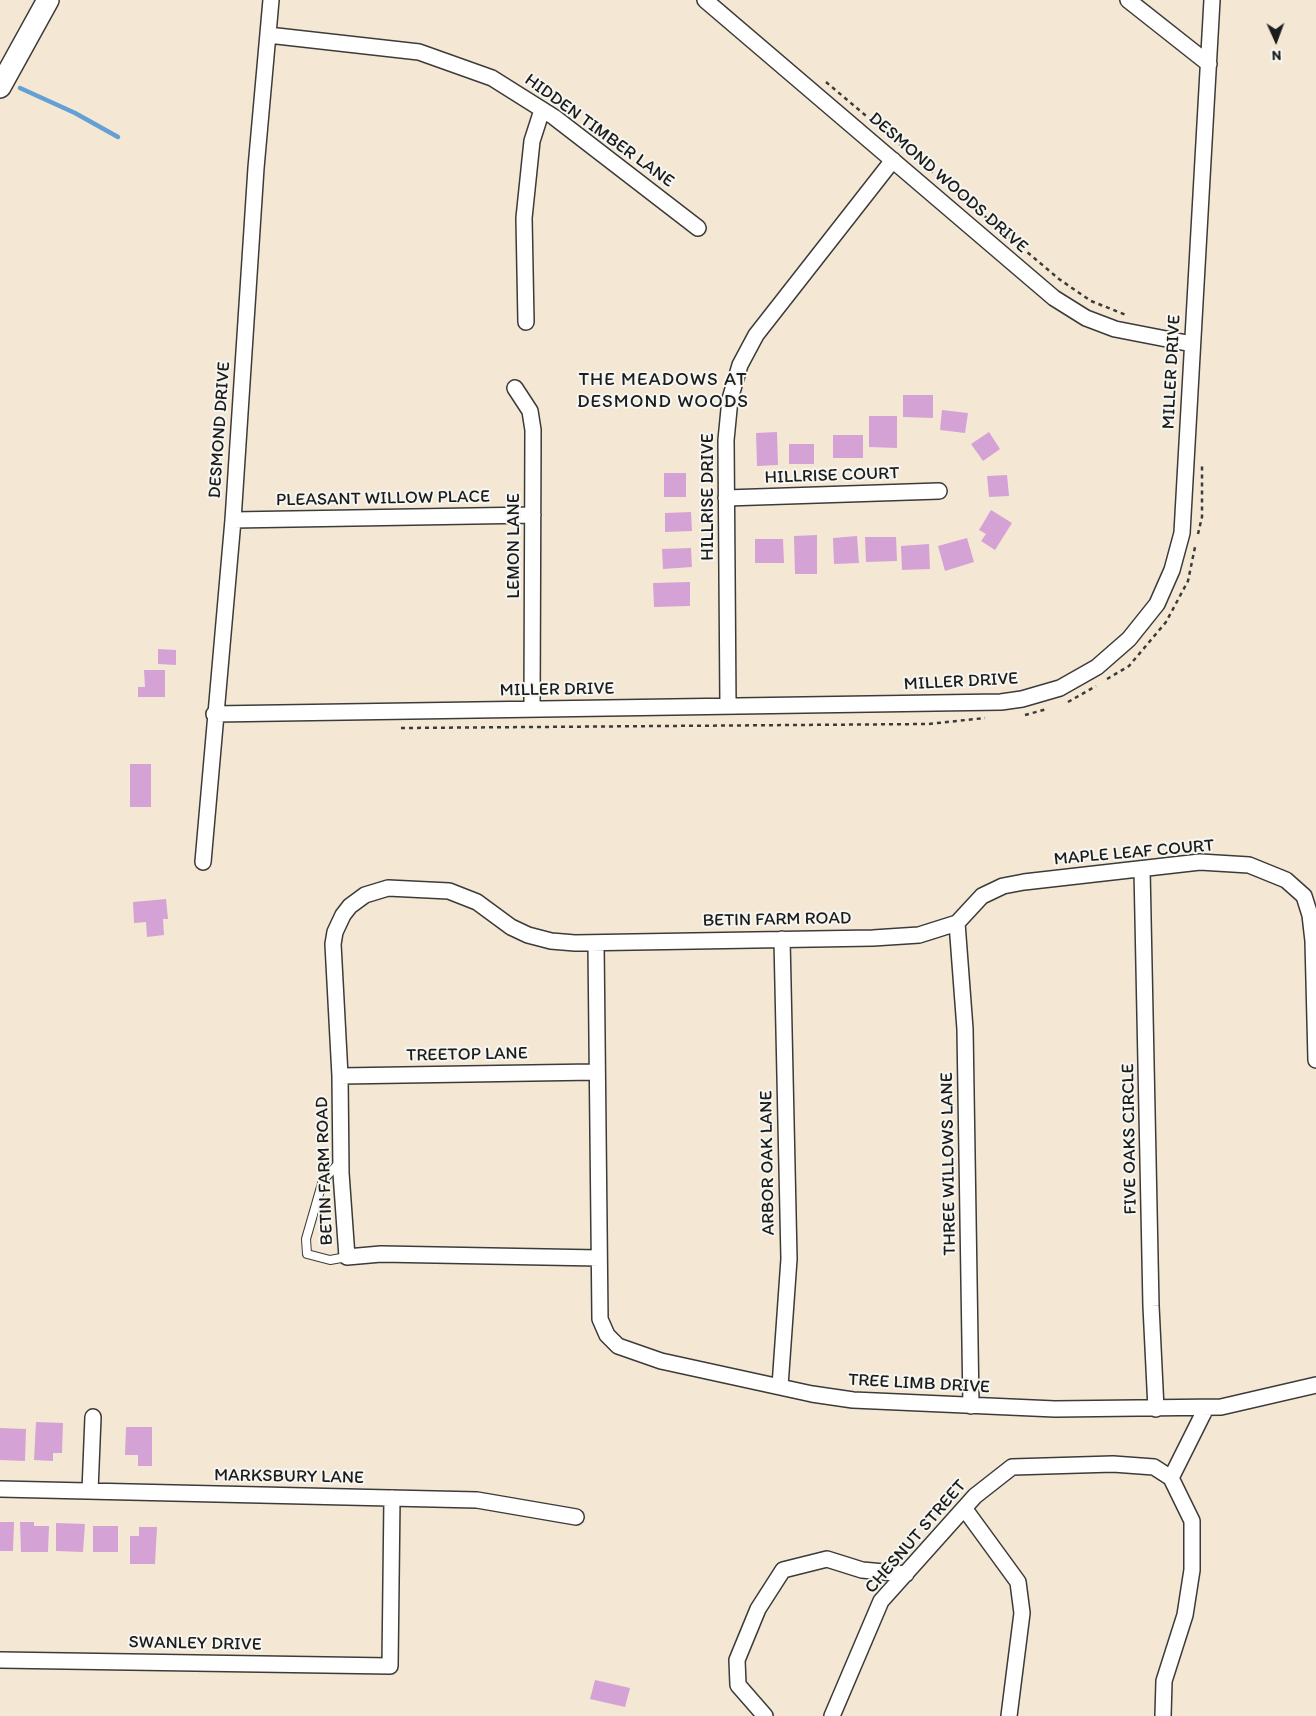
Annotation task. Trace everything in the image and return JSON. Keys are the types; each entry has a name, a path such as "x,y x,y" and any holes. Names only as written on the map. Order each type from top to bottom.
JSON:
{"street":[{"path":"0,87 48,0"},
{"name":"DESMOND DRIVE","path":"203,862 214,714 233,520 256,168 271,0"},
{"name":"DESMOND WOODS DRIVE","path":"705,0 1054,298 1086,318 1115,328 1192,344"},
{"path":"1128,0 1208,64"},
{"name":"MILLER DRIVE","path":"214,714 1001,702 1022,699 1060,688 1097,667 1129,640 1157,604 1172,570 1182,533 1212,0"},
{"name":"HIDDEN TIMBER LANE","path":"268,35 419,52 492,78 542,110 698,228"},
{"path":"526,322 524,218 532,141 542,110"},
{"name":"HILLRISE DRIVE","path":"728,706 726,440 730,399 740,365 752,342 888,156"},
{"name":"LEMON LANE","path":"515,388 530,411 532,430 532,709"},
{"name":"HILLRISE COURT","path":"726,498 939,491"},
{"name":"PLEASANT WILLOW PLACE","path":"233,520 533,515"},
{"name":"MAPLE LEAF COURT","path":"957,922 982,896 1003,886 1200,862 1249,865 1286,880 1304,896 1310,915 1313,940 1316,1060"},
{"name":"FIVE OAKS CIRCLE","path":"1142,869 1151,1306 1156,1408"},
{"name":"BETIN FARM ROAD","path":"599,1258 381,1254 347,1256 341,1160 340,1076 333,944 343,915 350,906 365,895 388,888 449,891 477,902 511,927 528,935 551,941 596,943 919,935 957,922"},
{"name":"THREE WILLOWS LANE","path":"957,922 965,1029 971,1406"},
{"name":"ARBOR OAK LANE","path":"780,1386 789,1258 782,939"},
{"path":"596,943 595,1072 599,1258"},
{"name":"TREETOP LANE","path":"340,1076 595,1072"},
{"name":"TREE LIMB DRIVE","path":"599,1258 600,1318 607,1336 618,1346 661,1360 853,1400 1055,1409 1206,1408 1238,1404 1316,1385"},
{"path":"1163,1716 1164,1681 1185,1614 1192,1570 1192,1520 1171,1478 1206,1408"},
{"path":"90,1491 94,1417"},
{"name":"CHESNUT STREET","path":"832,1716 881,1602 975,1496 1012,1467 1113,1464 1154,1467 1171,1478"},
{"name":"MARKSBURY LANE","path":"0,1489 477,1500 576,1517"},
{"name":"SWANLEY DRIVE","path":"0,1660 390,1666 392,1498"},
{"path":"964,1508 1018,1582 1022,1613 1009,1716"},
{"path":"765,1716 738,1685 737,1660 758,1609 783,1570 827,1559 862,1570 906,1574"}],"lane":[{"path":"341,1160 323,1180 306,1239 307,1254 330,1260 347,1256"}],"path":[{"path":"888,156 894,139"}],"building":[{"path":"903,395 933,395 933,418 903,417"},
{"path":"942,410 968,413 965,433 940,430"},
{"path":"869,416 897,416 897,448 869,447"},
{"path":"777,432 778,465 757,466 756,433"},
{"path":"989,432 1000,449 983,461 971,444"},
{"path":"833,435 863,435 863,458 833,458"},
{"path":"789,444 814,444 814,464 789,464"},
{"path":"664,473 686,473 686,497 664,497"},
{"path":"1007,475 1009,496 989,497 987,476"},
{"path":"991,510 1012,523 995,550 981,541 986,534 979,530"},
{"path":"691,512 692,531 665,532 665,513"},
{"path":"817,535 817,574 795,574 794,536"},
{"path":"857,536 859,563 834,564 833,538"},
{"path":"865,537 896,537 897,561 866,562"},
{"path":"967,538 974,562 945,571 938,546"},
{"path":"755,539 783,539 784,563 755,563"},
{"path":"929,544 930,569 902,570 901,546"},
{"path":"691,548 692,567 663,569 662,549"},
{"path":"690,582 690,606 654,607 653,583"},
{"path":"158,649 176,650 176,665 158,664"},
{"path":"144,670 165,670 165,697 138,697 138,687 145,687"},
{"path":"130,764 151,764 151,807 130,807"},
{"path":"166,899 168,919 163,919 164,935 147,937 146,922 134,923 133,902"},
{"path":"36,1422 63,1423 62,1453 53,1453 53,1461 34,1460"},
{"path":"126,1427 152,1427 152,1466 138,1466 138,1455 125,1455"},
{"path":"0,1428 26,1429 25,1461 0,1460"},
{"path":"0,1522 14,1522 13,1551 0,1551"},
{"path":"20,1522 34,1522 34,1526 49,1526 48,1552 21,1552"},
{"path":"56,1523 85,1524 83,1552 56,1551"},
{"path":"93,1526 118,1526 118,1552 93,1552"},
{"path":"139,1527 157,1527 155,1564 130,1564 130,1536 139,1536"},
{"path":"595,1680 630,1688 625,1707 590,1699"}],"waterway":[{"path":"20,88 75,113 118,137"}],"district":[{"name":"THE MEADOWS AT DESMOND WOODS","path":"663,391"}]}
